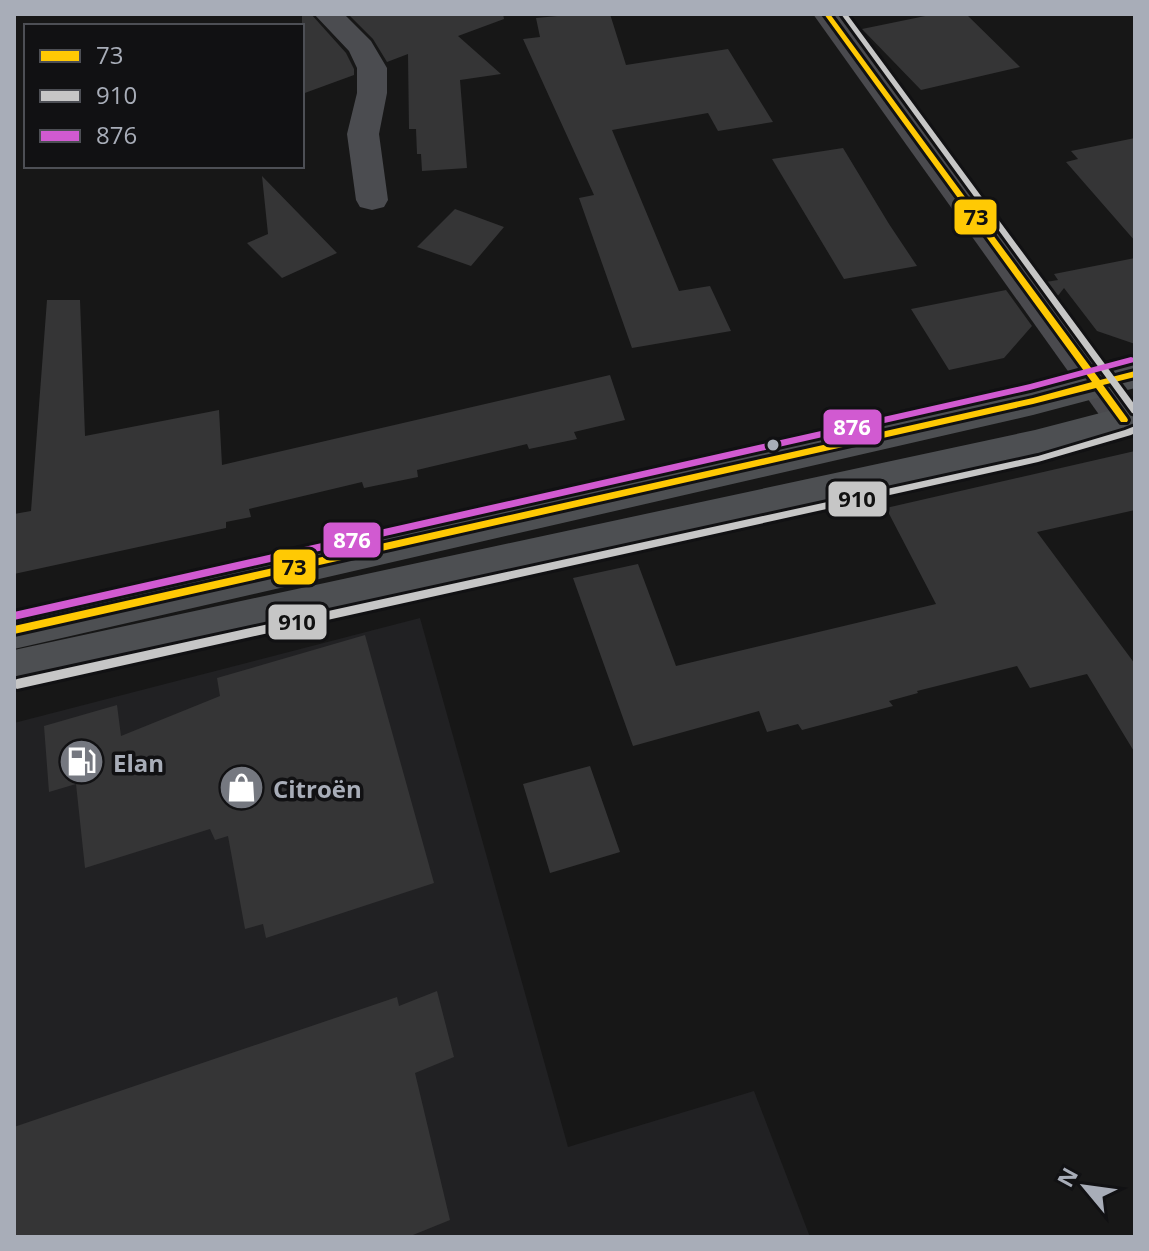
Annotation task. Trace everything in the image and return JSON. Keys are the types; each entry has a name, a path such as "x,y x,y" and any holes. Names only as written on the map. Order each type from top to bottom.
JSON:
{"main road":[{"path":"14,670 1035,445 1130,419 1116,379 827,14"},
{"path":"14,630 1033,401 1116,379"}],"street":[{"path":"328,14 361,47 372,68 372,93 363,134 372,200"}],"shaded area":[{"path":"420,618 568,1147 754,1091 810,1237 14,1237 14,723"}],"building":[{"path":"302,14 311,14 346,53 354,75 304,93"},
{"path":"348,14 503,14 504,19 458,36 501,74 460,80 467,168 422,171 421,154 417,154 416,129 409,129 408,54 387,62 373,39"},
{"path":"610,14 626,65 728,49 773,122 718,131 708,113 612,130 679,291 710,286 731,331 632,348 579,198 594,195 523,39 540,37 536,18"},
{"path":"935,14 966,14 1020,67 921,90 862,29"},
{"path":"1135,138 1135,241 1066,162 1078,159 1071,151"},
{"path":"843,148 917,266 844,279 772,159"},
{"path":"262,176 337,253 282,278 247,243 268,234"},
{"path":"455,209 504,227 471,266 417,247"},
{"path":"1135,258 1135,344 1097,331 1064,288 1057,297 1046,282 1058,280 1054,274"},
{"path":"1006,290 1032,326 1004,358 949,370 911,309"},
{"path":"47,300 80,300 85,436 219,410 222,465 610,375 625,420 574,432 577,439 529,449 527,444 417,470 418,477 364,488 362,482 249,509 251,517 226,522 226,528 14,574 14,514 31,511"},
{"path":"1135,451 1135,510 1037,532 1135,664 1135,753 1087,674 1030,688 1017,666 917,691 889,701 893,706 802,730 798,724 767,732 759,711 633,746 573,578 638,564 676,666 936,604 886,508"},
{"name":"Citroën","path":"365,635 434,883 266,938 263,924 245,929 228,836 215,840 210,829 85,868 76,784 49,792 44,726 117,705 121,736 220,696 217,678"},
{"path":"590,766 620,852 550,873 523,784"},
{"path":"437,991 454,1057 415,1073 450,1220 408,1237 14,1237 14,1127 397,997 399,1006"}],"transit line":[{"name":"73","path":"827,14 1124,420"},
{"name":"910","path":"844,14 1135,411"},
{"name":"876","path":"14,616 1030,387 1131,360"},
{"name":"73","path":"14,630 1033,401 1135,374"},
{"name":"910","path":"17,684 1038,459 1135,429"}],"place":[{"name":"Elan","path":"82,762"},
{"name":"Citroën","path":"242,788"}]}
